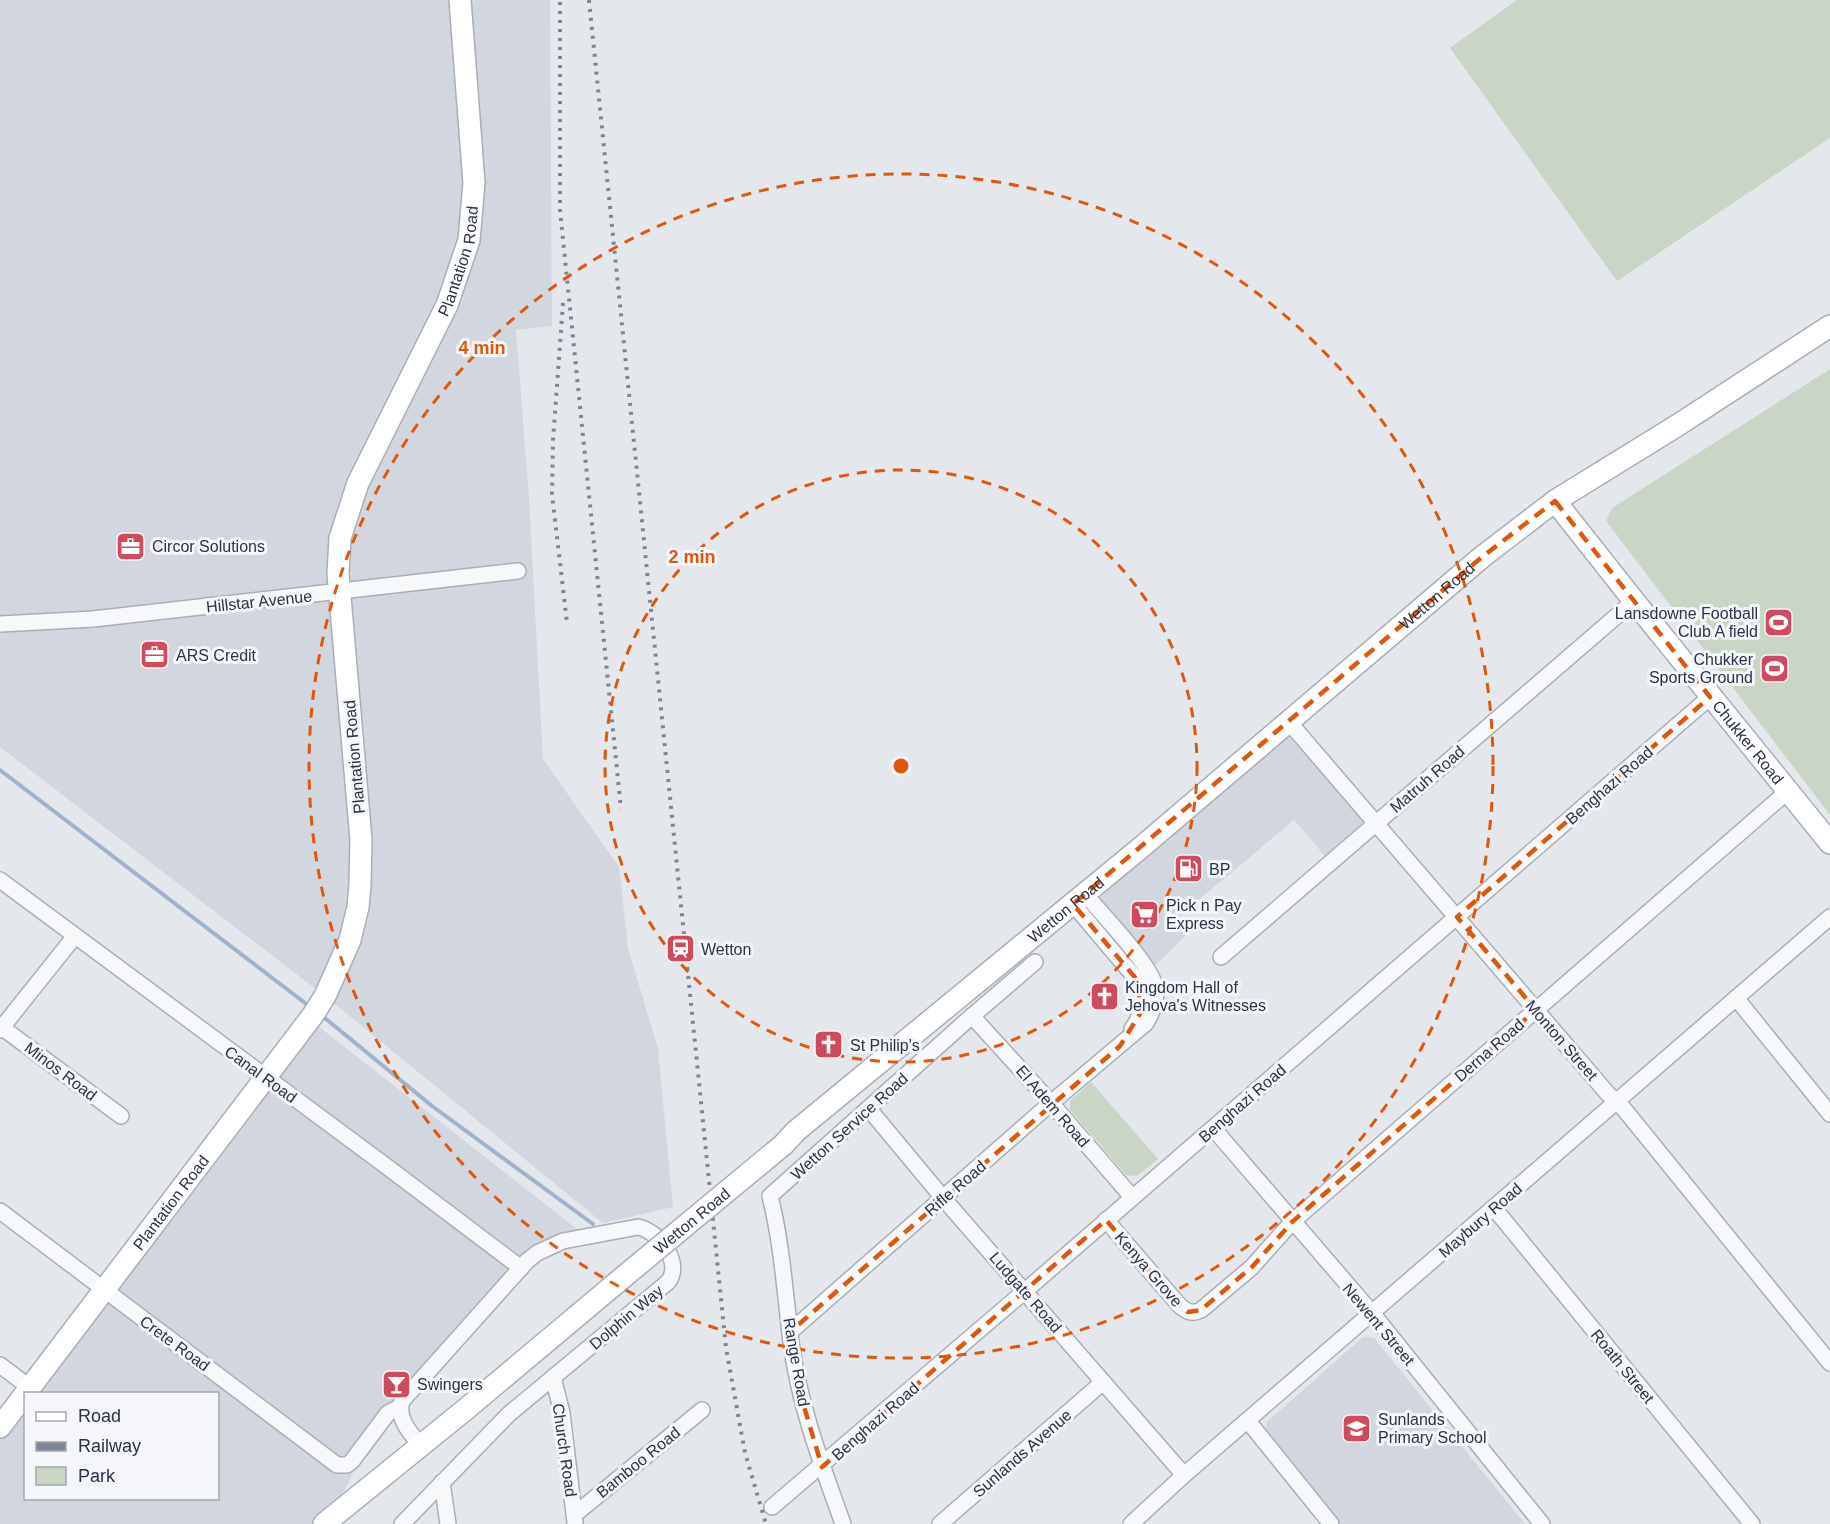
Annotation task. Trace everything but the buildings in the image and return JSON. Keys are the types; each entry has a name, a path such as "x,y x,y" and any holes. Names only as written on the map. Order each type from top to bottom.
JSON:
{"street":[{"name":"Plantation Road","path":"25,1392 325,996 348,948 358,907 361,840 338,574 340,538 358,483 447,305 469,240 474,183 460,0"},
{"name":"Wetton Road","path":"330,1522 796,1131 1079,899 1482,557 1555,501 1678,425 1830,326"},
{"name":"Chukker Road","path":"1555,501 1710,697 1830,843"},
{"name":"Hillstar Avenue","path":"0,624 93,619 518,572"},
{"name":"Matruh Road","path":"1221,957 1634,601"},
{"name":"Benghazi Road","path":"772,1507 822,1467 1710,697"},
{"name":"Monton Street","path":"1289,722 1616,1102 1830,1363"},
{"name":"Derna Road","path":"1194,1312 1205,1308 1252,1267 1292,1222 1788,791"},
{"name":"Canal Road","path":"0,880 521,1268"},
{"name":"Rifle Road","path":"791,1331 1146,1023 1154,1008 1156,994 1154,983 1137,957 1079,899"},
{"name":"Maybury Road","path":"1131,1524 1184,1475 1830,917"},
{"path":"1,1028 75,936"},
{"name":"Wetton Service Road","path":"770,1196 1035,962"},
{"path":"1736,998 1830,1114"},
{"name":"El Adem Road","path":"972,1016 1052,1103 1132,1197"},
{"name":"Minos Road","path":"1,1028 121,1116"},
{"name":"Ludgate Road","path":"868,1109 1184,1475"},
{"name":"Newent Street","path":"1213,1128 1372,1313 1542,1524"},
{"name":"Range Road","path":"770,1196 777,1221 803,1402 822,1467 843,1524"},
{"name":"Roath Street","path":"1494,1208 1752,1524"},
{"name":"Crete Road","path":"0,1210 337,1465 347,1465 352,1461 388,1413 400,1407"},
{"name":"Kenya Grove","path":"1106,1220 1179,1305 1194,1312"},
{"name":"Dolphin Way","path":"400,1407 412,1388 537,1252 551,1245 632,1227 649,1231 671,1255 674,1272 668,1282 509,1414 402,1524"},
{"path":"0,1365 29,1387"},
{"name":"Church Road","path":"553,1377 562,1413 574,1519"},
{"name":"Sunlands Avenue","path":"940,1524 1104,1382"},
{"name":"Plantation Road","path":"0,1427 24,1394"},
{"path":"400,1407 404,1423 422,1446"},
{"name":"Bamboo Road","path":"574,1519 702,1410"},
{"path":"1248,1421 1331,1524"},
{"path":"442,1482 448,1524"}],"highlighted area":[{"path":"1555,501 1710,697 1457,917 1536,1010 1292,1222 1252,1267 1201,1310 1188,1312 1179,1305 1106,1220 822,1467 803,1403 791,1331 1120,1046 1141,1012 1138,981 1073,904 1482,557"}],"shaded area":[{"path":"0,0 550,0 552,326 516,330 529,499 543,759 619,867 628,948 658,1049 673,1207 603,1223 325,996 0,747"},
{"path":"1289,722 1376,823 1330,862 1294,820 1176,919 1188,934 1148,972 1085,894"},
{"path":"309,1019 587,1237 551,1245 423,1372 361,1457 330,1519 324,1524 0,1524 0,1427 24,1395 24,1500 219,1500 219,1392 27,1392"},
{"name":"Sunlands Primary School","path":"1363,1337 1374,1338 1525,1524 1339,1524 1266,1433 1267,1422"}],"green space":[{"path":"1517,0 1830,0 1830,138 1617,281 1450,48"},
{"name":"Chukker Sports Ground","path":"1830,369 1830,815 1606,521 1612,508"},
{"path":"1091,1082 1158,1159 1137,1176 1126,1175 1070,1110 1070,1101"}],"waterway":[{"path":"0,770 309,1006"},
{"path":"320,1014 432,1106 593,1224"}],"railway":[{"path":"589,0 726,1348 745,1453 766,1524"},
{"path":"560,2 560,210 621,809"},
{"path":"563,303 553,441 552,494 567,623"}],"place":[{"name":"Circor Solutions","path":"131,546"},
{"name":"Lansdowne Football Club A field","path":"1779,622"},
{"name":"ARS Credit","path":"155,655"},
{"name":"Chukker Sports Ground","path":"1774,668"},
{"name":"BP","path":"1188,869"},
{"name":"Pick n Pay Express","path":"1145,914"},
{"name":"Wetton","path":"680,949"},
{"name":"Kingdom Hall of Jehova's Witnesses","path":"1104,996"},
{"name":"St Philip's","path":"829,1045"},
{"name":"Swingers","path":"396,1384"},
{"name":"Sunlands Primary School","path":"1357,1428"}]}
